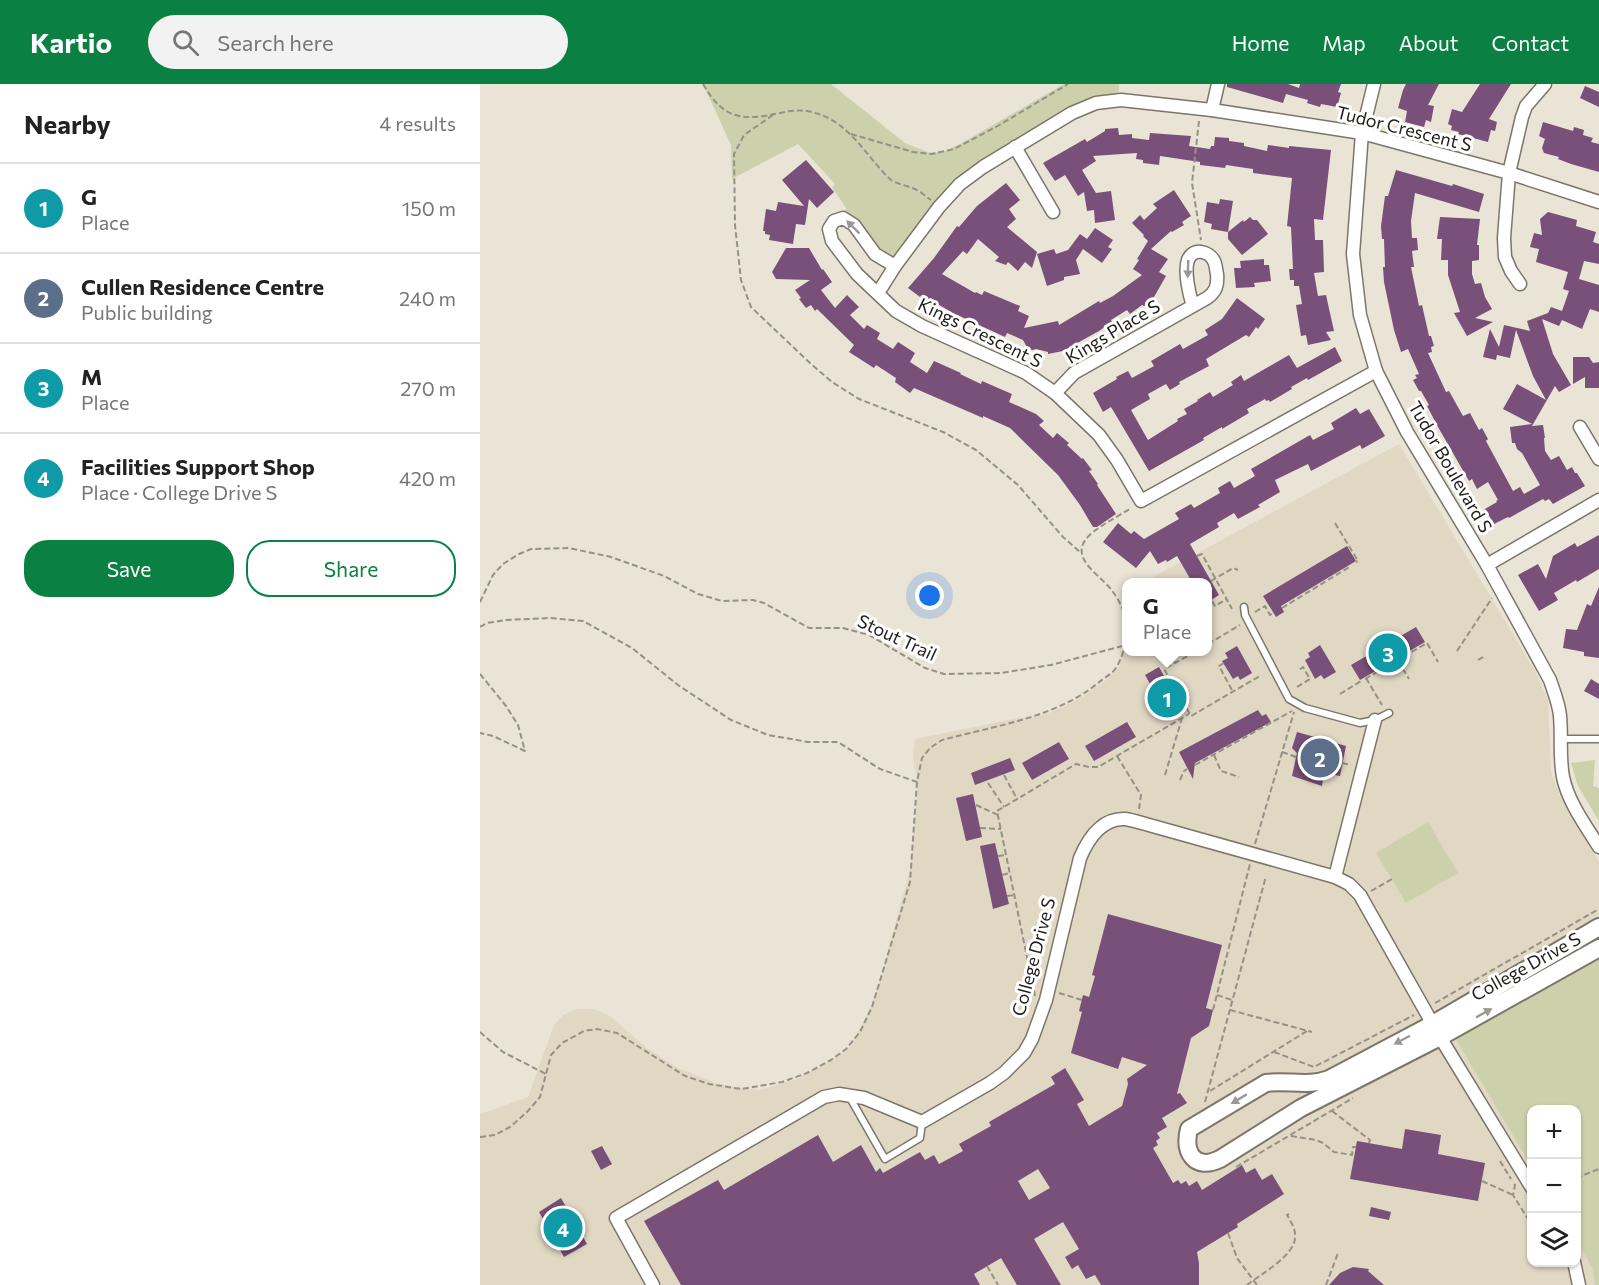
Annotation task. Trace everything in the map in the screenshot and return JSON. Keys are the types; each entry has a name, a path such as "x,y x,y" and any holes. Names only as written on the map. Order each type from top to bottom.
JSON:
{"street":[{"path":"1207,109 1218,84"},
{"name":"Tudor Boulevard S","path":"1374,84 1362,134 1353,254 1360,315 1376,371 1407,432 1487,565 1550,680 1560,717 1563,779 1572,800 1599,847"},
{"path":"1520,284 1505,257 1504,238 1509,173 1526,106 1545,84"},
{"name":"Tudor Crescent S","path":"878,292 939,207 960,184 982,167 1072,113 1096,103 1121,100 1207,109 1362,134 1509,173 1599,202"},
{"path":"1015,147 1053,212"},
{"name":"Kings Crescent S","path":"895,266 875,254 854,225 843,218 834,220 829,229 832,241 857,274 896,311 922,326 1026,373 1055,393 1099,435 1142,501"},
{"path":"1192,306 1187,274 1188,260 1194,254 1203,252"},
{"name":"Kings Place S","path":"1055,393 1074,373 1212,294 1217,281 1216,264 1210,256 1203,252"},
{"path":"1142,501 1376,371"},
{"path":"1580,427 1599,459"},
{"path":"1487,565 1599,500"},
{"path":"1335,877 1375,720"},
{"name":"College Drive S","path":"922,1122 990,1083 1024,1053 1032,1040 1046,1000 1084,847 1091,836 1107,823 1127,819 1335,877 1349,884 1361,897 1432,1023 1527,1180"},
{"name":"College Drive S","path":"1599,927 1432,1023 1320,1082 1266,1083 1189,1130 1186,1141 1188,1152 1201,1163 1215,1162 1432,1023 1599,948"},
{"path":"1293,1082 1301,1108"},
{"path":"650,1284 616,1218 824,1097 839,1094 864,1098 922,1122"},
{"path":"1575,1267 1580,1285"}],"lane":[{"path":"1244,607 1245,615 1289,699 1305,708 1360,723 1375,720 1389,713"},
{"path":"1560,739 1599,739"},
{"path":"849,1095 885,1159 920,1138 922,1122"}],"path":[{"path":"703,84 719,106 733,114 751,118 800,110 833,120 850,134 891,180 913,188 939,207"},
{"path":"850,134 914,152 932,154 954,148 996,127 1068,84"},
{"path":"1203,252 1192,183 1207,109"},
{"path":"773,115 744,135 734,154 735,225 741,280 751,307 832,382 859,399 943,432 976,450 1018,485 1063,537 1081,553 1085,563 1111,590 1122,607"},
{"path":"1081,553 1083,542 1093,532 1142,501"},
{"path":"1335,523 1358,561 1356,562"},
{"name":"Stout Trail","path":"480,602 493,575 503,564 519,554 531,549 569,548 611,557 664,576 698,594 722,601 753,600 764,603 809,628 843,628 869,635 925,668 944,674 1001,673 1051,665 1122,646"},
{"path":"1197,556 1202,554 1232,609"},
{"path":"1282,608 1351,566"},
{"path":"1212,580 1233,568 1238,570"},
{"path":"1457,651 1498,588"},
{"path":"1212,601 1215,606 1227,599"},
{"path":"1255,612 1264,606 1270,615 1273,613"},
{"path":"480,627 487,623 506,620 550,618 583,621 632,648 678,685 731,720 768,735 807,742 838,742 880,769 917,782"},
{"path":"1212,641 1243,624"},
{"path":"1382,705 1366,679 1427,643 1438,662"},
{"path":"480,1137 495,1135 510,1127 527,1112 540,1097 552,1054 561,1043 584,1031 597,1029 617,1033 685,1076 709,1084 741,1089 782,1082 807,1073 846,1049 860,1032 872,1007 910,882 917,782 922,758 930,748 942,740 1065,705 1083,695 1115,670 1122,654"},
{"path":"1170,656 1174,663"},
{"path":"1186,656 1163,670 1189,714"},
{"path":"1478,660 1485,656"},
{"path":"1398,661 1409,679"},
{"path":"1224,663 1219,666 1233,692"},
{"path":"1299,670 1307,665"},
{"path":"1303,667 1310,679"},
{"path":"480,674 518,725 525,751 480,733"},
{"path":"1020,922 997,811 1076,764 1098,767 1260,676"},
{"path":"1227,680 1231,677"},
{"path":"1297,687 1314,677"},
{"path":"1340,693 1361,681"},
{"path":"1195,765 1295,710 1252,854 1213,1010"},
{"path":"1165,775 1182,718"},
{"path":"1282,752 1296,757"},
{"path":"1214,755 1221,771 1239,777"},
{"path":"1117,756 1141,795 1137,822"},
{"path":"1180,780 1187,769"},
{"path":"1004,775 1017,799"},
{"path":"988,783 1004,807"},
{"path":"976,805 998,815"},
{"path":"981,828 1001,829"},
{"path":"998,856 1006,855"},
{"path":"1002,875 1010,873"},
{"path":"1205,1103 1266,876"},
{"path":"1361,897 1392,879"},
{"path":"1007,896 1015,895"},
{"path":"1274,1052 1314,1067 1367,1038 1432,1023 1599,909"},
{"path":"1217,995 1232,1000"},
{"path":"1230,1010 1312,1032"},
{"path":"1208,1092 1307,1031"},
{"path":"480,1032 503,1052 546,1074"},
{"path":"1332,1111 1370,1140 1369,1143"},
{"path":"1290,1136 1316,1140 1334,1152 1352,1155 1353,1147 1356,1148"},
{"path":"1500,1161 1515,1185 1513,1195"},
{"path":"1581,1176 1599,1169"},
{"path":"1482,1181 1513,1195 1527,1217"},
{"path":"1518,1203 1525,1200"},
{"path":"1247,1285 1281,1260 1293,1246 1295,1233 1287,1215 1289,1214"},
{"path":"1228,1233 1237,1258 1257,1285"},
{"path":"1326,1285 1338,1253"},
{"path":"987,1266 998,1285"}],"shaded area":[{"path":"1399,444 1534,669 1548,700 1551,772 1560,796 1599,862 1599,1285 480,1285 480,1114 528,1097 554,1025 563,1015 577,1009 594,1009 610,1016 648,1049 678,1068 716,1083 735,1087 760,1090 796,1079 829,1062 851,1046 871,1006 911,866 917,797 913,756 915,739 1046,714 1080,698 1106,680 1119,667 1122,654 1122,656 1212,656 1212,578 1151,578"}],"green space":[{"path":"703,84 831,84 905,143 930,153 945,151 960,144 1064,84 1119,84 1118,100 1096,103 960,184 895,266 843,218 846,208 832,187 835,184 798,144 732,179 731,145"},
{"path":"1595,760 1593,786 1599,788 1599,821 1578,786 1571,763"},
{"path":"1428,822 1458,873 1406,903 1376,853"},
{"path":"1599,954 1599,1285 1595,1285 1593,1269 1581,1248 1581,1105 1527,1105 1527,1159 1454,1036"}],"building":[{"path":"1227,84 1288,84 1299,88 1300,84 1341,84 1338,92 1341,93 1337,107 1321,104 1320,107 1307,103 1308,100 1286,94 1283,103 1227,87"},
{"path":"1406,84 1439,84 1428,105 1434,106 1431,122 1426,120 1424,127 1405,122 1407,111 1398,108"},
{"path":"1480,84 1511,84 1489,119 1497,122 1495,131 1491,130 1488,142 1458,134 1459,132 1451,130 1452,126 1448,124 1452,109 1462,112"},
{"path":"1585,86 1599,92 1599,107 1580,98"},
{"path":"1543,122 1573,131 1574,127 1584,130 1583,135 1593,138 1591,142 1599,144 1599,172 1544,153 1542,148 1545,139 1539,136"},
{"path":"1118,128 1119,135 1132,134 1132,138 1149,140 1150,133 1191,136 1189,146 1210,149 1214,146 1215,137 1229,138 1229,141 1244,143 1244,146 1267,151 1268,145 1331,150 1323,220 1314,219 1315,240 1323,240 1324,272 1314,273 1318,296 1326,295 1334,331 1326,332 1331,340 1308,345 1306,335 1301,336 1296,305 1302,304 1299,286 1294,286 1294,280 1290,280 1289,269 1293,269 1291,227 1287,226 1292,178 1253,173 1253,169 1226,165 1225,168 1200,165 1200,162 1160,156 1159,165 1143,163 1143,160 1136,159 1137,153 1093,156 1096,161 1082,170 1096,193 1111,191 1115,220 1095,223 1094,210 1087,211 1084,192 1078,196 1065,175 1055,181 1043,163 1085,139 1087,142 1105,129"},
{"path":"806,160 834,192 817,208 809,199 805,225 796,224 793,244 769,240 770,235 763,231 766,209 776,211 778,202 804,206 782,180"},
{"path":"1396,170 1484,194 1479,212 1415,193 1411,221 1412,238 1417,238 1418,250 1412,251 1414,267 1411,267 1419,306 1422,305 1429,336 1434,346 1431,347 1432,352 1428,353 1446,392 1449,391 1463,416 1470,413 1479,430 1482,428 1488,439 1486,441 1513,491 1520,487 1524,494 1540,485 1522,453 1517,449 1515,443 1512,443 1510,427 1532,424 1503,409 1517,384 1546,400 1533,376 1516,330 1510,358 1497,355 1496,360 1483,357 1490,329 1499,347 1504,325 1530,331 1527,321 1548,313 1551,307 1562,311 1569,291 1563,289 1568,272 1536,262 1539,249 1530,247 1534,233 1542,235 1540,219 1548,212 1577,220 1576,226 1596,232 1593,242 1599,244 1599,264 1584,261 1579,279 1599,285 1599,312 1590,309 1582,329 1562,320 1559,326 1542,319 1553,354 1571,385 1559,392 1555,386 1532,426 1543,425 1545,451 1551,460 1559,456 1567,470 1572,467 1585,486 1553,504 1549,499 1545,501 1543,499 1494,524 1485,509 1498,500 1488,482 1477,489 1472,479 1469,481 1438,427 1427,406 1429,405 1413,380 1417,378 1415,375 1419,374 1408,349 1401,352 1384,282 1384,239 1382,239 1381,226 1385,196 1388,196"},
{"path":"1006,183 1020,200 1009,209 1016,219 1007,227 1037,252 1032,268 1025,262 1018,271 1008,262 1006,265 995,261 999,257 978,239 967,254 963,251 942,274 975,293 982,295 984,291 1020,306 1018,311 1029,316 1024,328 1058,321 1059,325 1099,301 1100,303 1113,296 1142,275 1133,269 1148,241 1132,223 1140,215 1144,220 1157,208 1153,204 1174,190 1191,216 1182,222 1184,225 1171,231 1151,249 1168,259 1159,272 1166,276 1155,299 1130,314 1127,310 1099,331 1063,351 1048,354 1048,352 1036,349 1028,349 1023,340 1007,333 1005,337 953,313 922,295 920,297 908,288 957,226 959,227 977,206"},
{"path":"1220,199 1233,201 1228,232 1211,229 1212,224 1204,222 1207,202 1219,204"},
{"path":"1250,217 1257,220 1268,234 1242,255 1228,239 1228,232"},
{"path":"1440,217 1480,219 1477,245 1479,245 1479,260 1472,261 1472,274 1475,284 1481,283 1492,309 1475,318 1493,322 1467,336 1454,313 1460,312 1448,275 1448,260 1441,260 1442,239 1437,239"},
{"path":"1095,228 1113,240 1108,247 1112,249 1102,263 1083,249 1076,260 1080,274 1064,277 1064,280 1047,286 1037,254 1054,249 1056,254 1068,250 1080,234 1087,239"},
{"path":"786,248 809,248 832,282 821,290 835,308 847,295 859,307 850,315 864,329 867,325 880,333 877,339 893,349 898,342 915,353 910,362 927,373 934,361 981,384 982,381 1012,394 1009,402 1036,414 1044,421 1039,425 1053,438 1057,433 1083,458 1116,514 1097,527 1093,527 1058,475 1010,428 914,388 910,393 895,382 896,378 876,365 874,368 849,352 854,345 817,309 815,311 811,305 806,308 799,299 801,298 795,290 810,280 776,279 772,272"},
{"path":"1264,259 1264,265 1269,265 1271,281 1254,283 1255,287 1236,288 1234,268 1241,268 1240,261"},
{"path":"1237,298 1265,319 1249,337 1246,335 1206,359 1209,366 1179,382 1180,384 1170,390 1166,384 1148,394 1150,399 1131,410 1148,440 1178,421 1177,419 1187,414 1184,409 1210,392 1213,397 1233,385 1231,382 1241,375 1244,381 1289,355 1297,368 1335,347 1342,361 1291,387 1292,389 1270,402 1265,399 1247,409 1249,413 1149,471 1111,407 1103,412 1093,393 1128,371 1132,378 1154,366 1151,361 1180,344 1183,349 1208,335 1205,330 1222,319"},
{"path":"1573,357 1589,357 1593,363 1599,362 1599,388 1585,388 1585,377 1573,384"},
{"path":"1356,408 1360,414 1369,409 1385,436 1362,449 1360,445 1311,471 1308,464 1275,480 1280,492 1258,505 1260,507 1238,519 1234,513 1217,523 1219,527 1190,544 1209,578 1190,578 1177,556 1158,564 1150,551 1136,568 1103,542 1118,523 1131,534 1134,531 1144,539 1179,519 1175,513 1191,504 1194,508 1220,493 1218,488 1230,481 1234,488 1255,476 1251,469 1310,435 1313,440 1334,429 1331,423"},
{"path":"1599,535 1599,569 1554,593 1558,600 1539,611 1518,575 1538,564 1546,579 1553,556 1575,543 1577,547"},
{"path":"1347,546 1356,561 1281,606 1284,612 1276,617 1263,596"},
{"path":"1212,583 1219,595 1212,599"},
{"path":"1599,587 1599,658 1584,656 1584,652 1563,648 1566,629 1577,630 1587,604 1591,606"},
{"path":"1416,627 1425,642 1360,680 1351,665"},
{"path":"1320,645 1336,672 1324,679 1321,675 1315,679 1305,660 1310,657 1308,653"},
{"path":"1237,646 1252,673 1240,680 1238,676 1233,679 1222,661 1228,658 1225,653"},
{"path":"1159,667 1182,707 1168,716 1145,675"},
{"path":"1591,679 1599,684 1599,699 1584,691"},
{"path":"1258,710 1262,716 1266,714 1271,722 1195,763 1193,779 1179,752"},
{"path":"1127,722 1136,737 1094,761 1085,746"},
{"path":"1297,732 1346,746 1340,776 1324,773 1322,786 1292,776 1297,753 1292,748"},
{"path":"1059,742 1069,759 1032,780 1022,763"},
{"path":"1010,758 1015,770 975,785 971,773"},
{"path":"973,794 982,837 966,841 956,798"},
{"path":"995,843 1009,904 993,909 980,846"},
{"path":"1108,914 1222,945 1206,1008 1213,1010 1209,1026 1191,1038 1177,1094 1180,1093 1187,1103 1162,1118 1167,1127 1157,1133 1160,1138 1156,1141 1158,1145 1153,1148 1173,1183 1178,1180 1181,1184 1186,1181 1189,1186 1197,1181 1202,1190 1242,1165 1246,1173 1255,1168 1262,1180 1272,1174 1284,1194 1237,1224 1238,1227 1197,1252 1199,1285 1101,1285 1095,1275 1086,1279 1078,1265 1072,1269 1065,1257 1079,1249 1063,1222 1034,1239 1061,1285 1017,1285 1001,1258 974,1274 980,1285 681,1285 644,1221 718,1180 724,1190 818,1135 833,1162 861,1145 876,1172 880,1168 883,1173 920,1152 925,1160 934,1155 939,1164 963,1151 959,1144 991,1126 989,1122 1055,1084 1051,1077 1065,1068 1084,1100 1077,1104 1089,1126 1122,1106 1128,1084 1127,1079 1147,1065 1122,1057 1118,1069 1071,1053 1082,1012 1079,1011 1083,995 1089,997 1095,976 1092,975","holes":["1038,1169 1050,1188 1029,1200 1018,1181"]},
{"path":"1405,1129 1441,1135 1438,1154 1485,1163 1478,1201 1350,1179 1357,1141 1402,1149"},
{"path":"602,1146 612,1164 601,1170 591,1151"},
{"path":"561,1198 587,1244 564,1257 539,1212"},
{"path":"1371,1207 1391,1212 1389,1220 1369,1216"},
{"path":"1353,1267 1369,1269 1368,1271 1384,1285 1329,1285 1340,1273"}],"place":[{"name":"M","path":"1388,653"},
{"name":"G","path":"1167,698"},
{"name":"Cullen Residence Centre","path":"1320,758"},
{"name":"Facilities Support Shop","path":"563,1228"}]}
